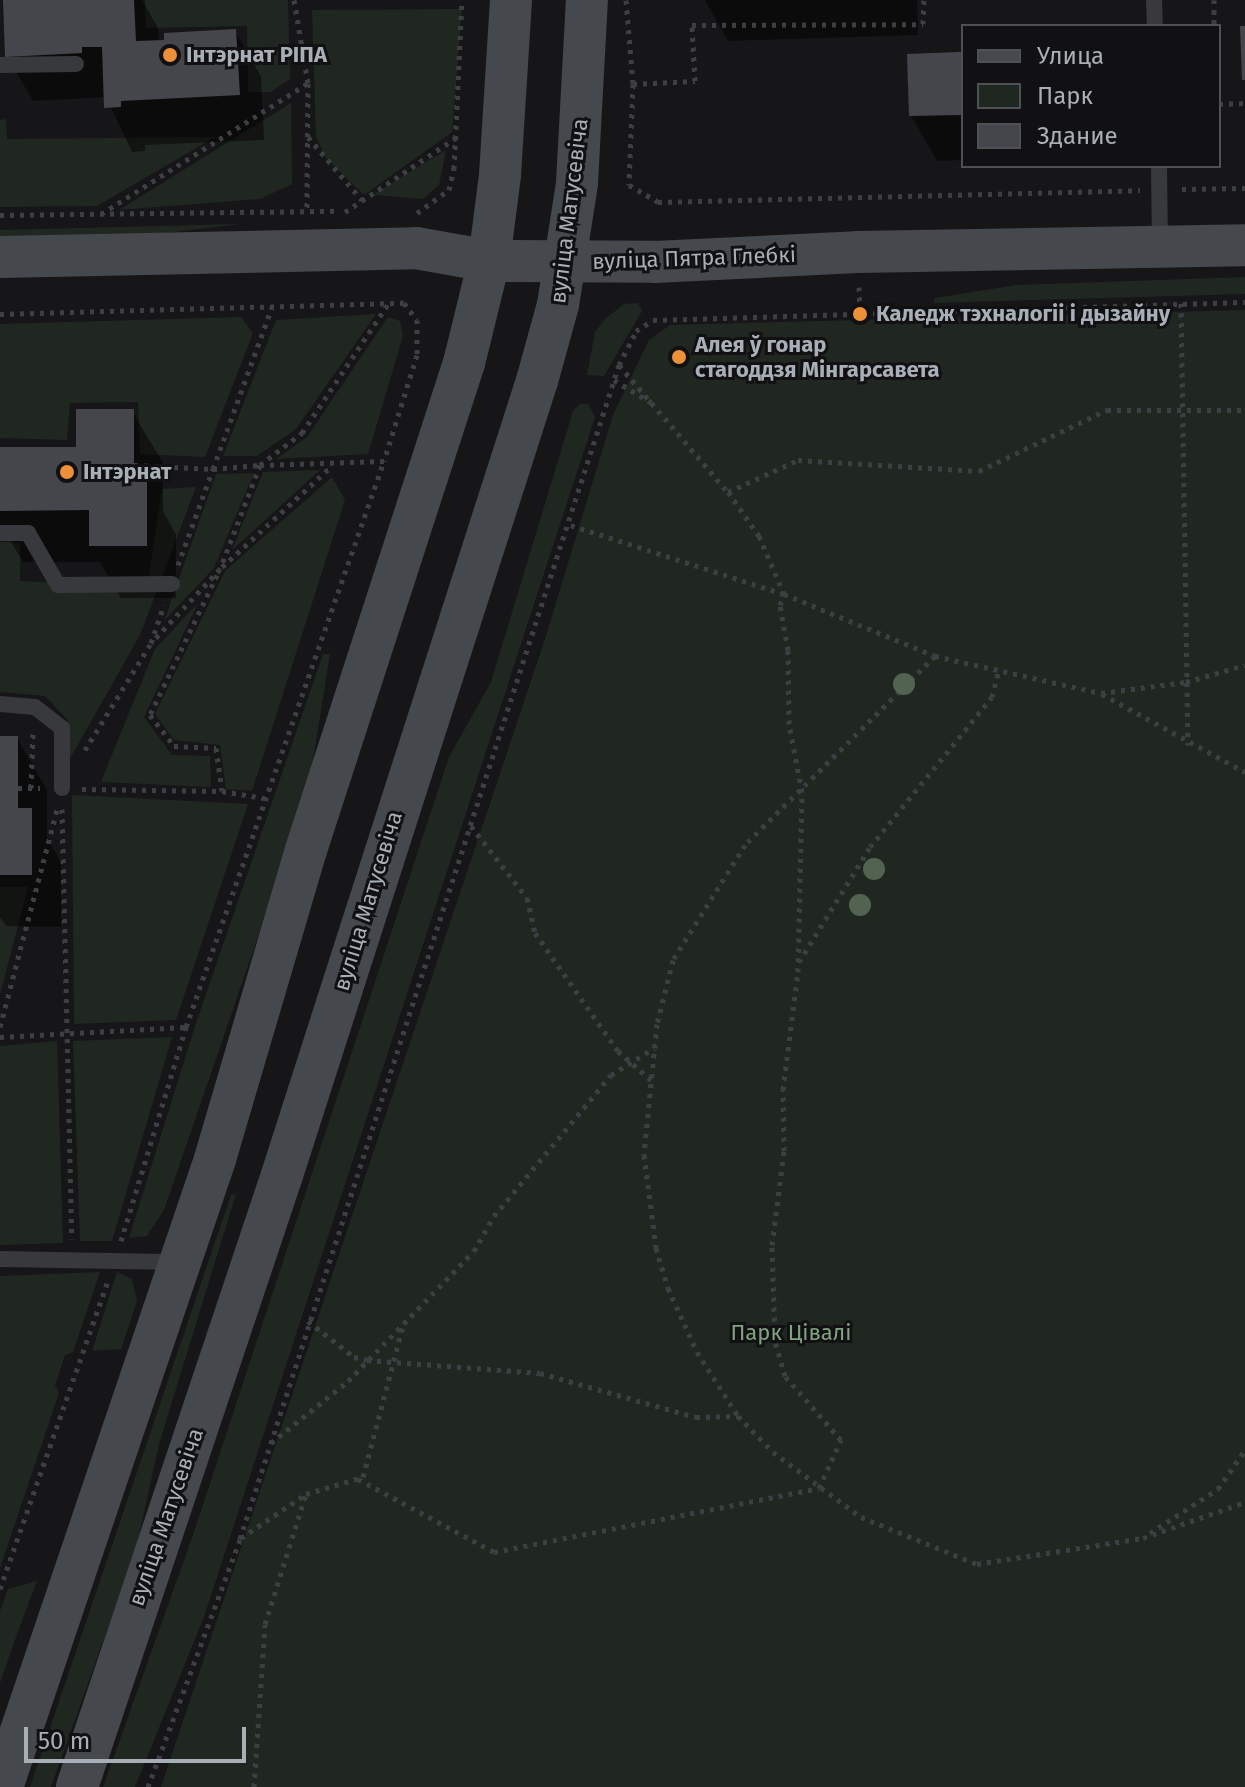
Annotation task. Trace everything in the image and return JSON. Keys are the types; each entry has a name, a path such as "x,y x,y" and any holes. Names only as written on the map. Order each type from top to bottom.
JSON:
{"main road":[{"path":"2,1787 215,1159 310,835 464,363 489,261 500,175 511,0"},
{"name":"вуліца Матусевіча","path":"77,1787 282,1175 537,381 566,262 577,183 587,0"},
{"name":"вуліца Пятра Глебкі","path":"0,257 416,248 489,261 566,262 1245,245"},
{"path":"215,1159 282,1175"}],"lane":[{"path":"1154,0 1155,24"},
{"path":"0,65 76,64"},
{"path":"1159,168 1160,248"},
{"path":"0,533 28,533 58,585 172,584"},
{"path":"0,704 35,707 62,728 62,788"},
{"path":"0,1259 71,1257 115,1263 181,1262"}],"path":[{"path":"294,0 308,83 307,210"},
{"path":"402,213 416,213 449,190 457,137 462,0"},
{"path":"626,0 633,84 629,185 658,202 1245,188"},
{"path":"633,84 695,81 692,25 923,24 924,0"},
{"path":"1214,0 1214,24"},
{"path":"100,214 308,83"},
{"path":"1221,104 1245,103"},
{"path":"307,136 362,200"},
{"path":"345,212 457,137"},
{"path":"0,215 307,210 359,212"},
{"path":"148,1787 240,1539 308,1321 571,525 614,380 636,331 653,320 1245,302"},
{"path":"222,791 216,748 174,746 150,715 220,569 260,465 302,433 389,303"},
{"path":"0,314 404,303 417,320 417,355 384,461 186,1027 115,1263 0,1589"},
{"path":"1181,303 1179,413 1188,745"},
{"path":"151,643 272,307"},
{"path":"619,365 658,406 728,492 759,536 784,594 780,605 798,789 798,963 783,1090 784,1151 772,1245 775,1341 785,1376 841,1440 819,1488"},
{"path":"614,380 658,406"},
{"path":"728,492 798,460 979,471 1107,410 1179,413 1245,410"},
{"path":"134,465 213,469 260,465 332,466 384,461"},
{"path":"0,1027 62,788 151,643 220,569 332,466"},
{"path":"571,525 784,594 935,656 998,672 1101,693 1186,682 1245,665"},
{"path":"935,656 745,845 691,925 673,960 655,1048 644,1155 656,1248 697,1352 738,1416 773,1452 861,1517 977,1564 1143,1538 1245,1502"},
{"path":"798,963 870,847 992,697 998,672"},
{"path":"1101,693 1188,745 1245,772"},
{"path":"22,728 34,728 31,788"},
{"path":"62,788 222,791 264,798"},
{"path":"62,788 64,1032 71,1257"},
{"path":"471,826 527,898 535,933 630,1063 651,1081"},
{"path":"0,1037 186,1027"},
{"path":"269,1445 367,1360 474,1251 494,1216 611,1075 655,1048"},
{"path":"308,1321 354,1357 367,1360 540,1373 696,1417 738,1416"},
{"path":"358,1479 395,1363 404,1324"},
{"path":"1143,1538 1218,1489 1245,1450"},
{"path":"240,1539 306,1494 358,1479 494,1552 819,1488"},
{"path":"254,1787 265,1624 306,1494"}],"green space":[{"path":"145,0 288,0 290,79 270,92 248,92 247,26 146,28"},
{"path":"462,9 452,132 364,195 326,158 316,137 312,10"},
{"path":"291,103 292,184 260,199 119,210"},
{"path":"6,119 7,139 215,137 97,206 0,207 0,120"},
{"path":"446,150 439,185 423,199 372,195"},
{"path":"240,224 166,233 0,250 0,230"},
{"path":"1245,277 1245,294 933,303 935,298 1016,285"},
{"path":"638,303 642,311 604,376 587,375 595,332 605,319 624,304"},
{"name":"Парк Цівалі","path":"1245,310 1245,1787 161,1787 545,639 613,415 649,340 670,325"},
{"path":"376,314 296,429 257,456 223,456 276,320"},
{"path":"241,317 253,333 205,457 140,454 138,402 70,403 67,440 0,438 0,324"},
{"path":"388,317 400,321 403,336 368,454 276,459 307,437"},
{"path":"580,404 588,404 595,417 204,1617 135,1787 103,1787 193,1535 449,757 491,682 573,411"},
{"path":"320,470 232,550 263,472"},
{"path":"254,473 214,568 164,621 216,474"},
{"path":"332,477 345,500 252,791 226,789 220,745 174,740 155,714 225,571"},
{"path":"196,487 140,635 68,762 68,720 45,696 0,692 0,542 20,543 20,581 147,588 162,489"},
{"path":"198,603 144,717 172,755 210,756 211,787 101,782 155,649"},
{"path":"323,654 330,654 308,791 164,1210 147,1236 129,1238 194,1029"},
{"path":"72,795 248,804 176,1020 74,1024"},
{"path":"0,887 28,887 0,995"},
{"path":"172,1037 112,1241 80,1241 73,1041"},
{"path":"57,1041 63,1243 0,1245 0,1046"},
{"path":"236,1194 159,1444 136,1549 51,1787 30,1787 231,1195"},
{"path":"100,1272 73,1352 65,1355 55,1385 59,1393 0,1568 0,1276"},
{"path":"117,1272 132,1279 137,1301 121,1349 92,1351"},
{"path":"37,1581 0,1683 0,1611 8,1589"}],"building":[{"name":"Інтэрнат РІПА","path":"3,0 134,0 136,41 164,40 164,33 236,29 240,95 121,101 121,107 104,108 102,47 82,47 82,53 5,57"},
{"path":"1240,26 1245,26 1245,80 1242,80"},
{"path":"961,52 961,115 909,116 907,54"},
{"name":"Інтэрнат","path":"76,409 134,409 134,480 147,480 147,546 89,546 89,510 0,511 0,447 76,447"},
{"path":"0,736 18,736 18,808 32,808 32,875 0,875"}],"place":[{"name":"Інтэрнат РІПА","path":"170,55"},
{"name":"Каледж тэхналогіі і дызайну","path":"860,314"},
{"name":"Алея ў гонар стагоддзя Мінгарсавета","path":"679,357"},
{"name":"Інтэрнат","path":"67,472"}]}
